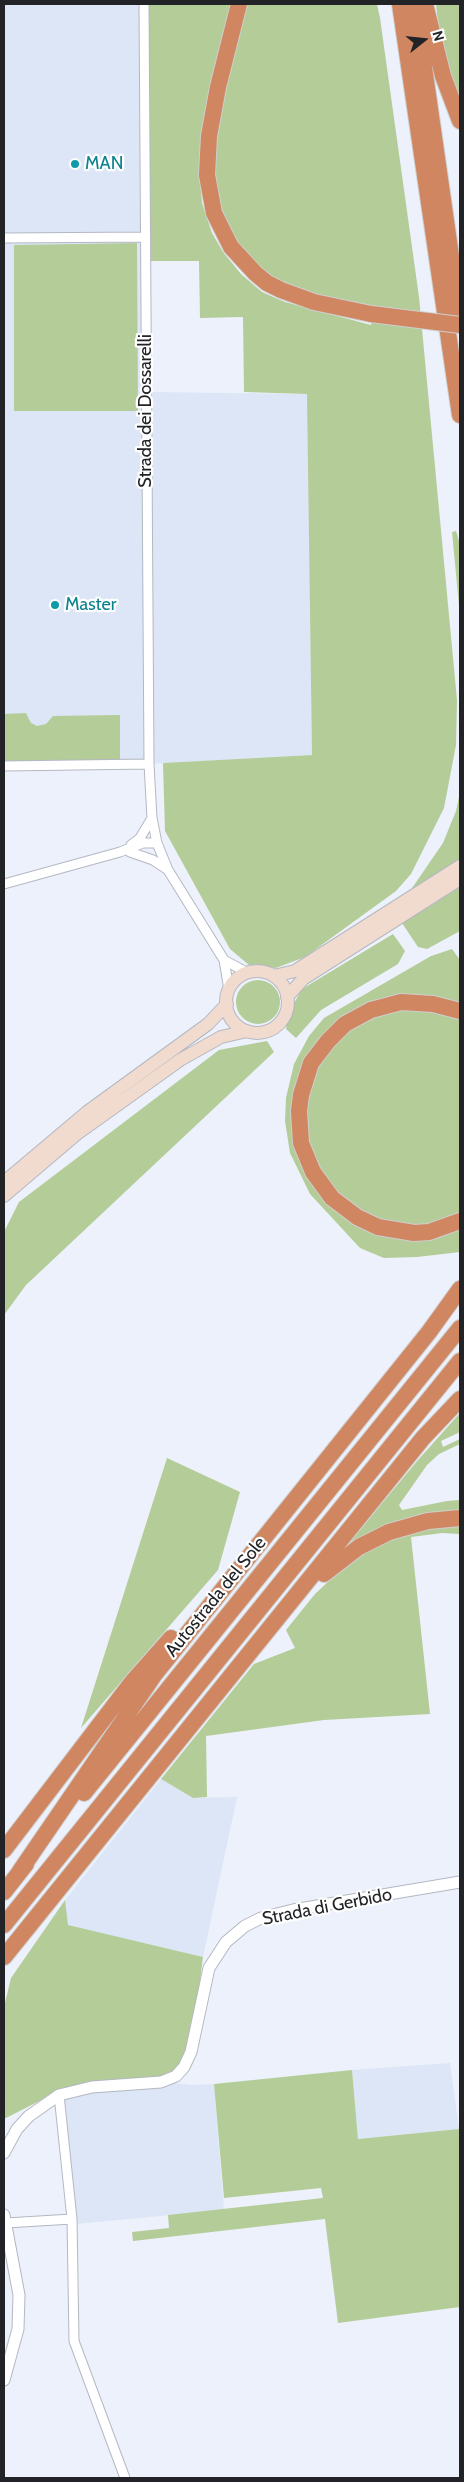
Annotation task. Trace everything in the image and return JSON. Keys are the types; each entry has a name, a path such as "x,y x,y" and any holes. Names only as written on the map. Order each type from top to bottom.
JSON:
{"highway":[{"path":"239,4 218,87 209,136 207,175 214,213 232,247 254,273 268,283 281,290 314,302 371,314 460,325"},
{"path":"400,4 460,415"},
{"path":"414,4 460,319"},
{"path":"425,4 443,76 460,120"},
{"path":"460,1011 433,1004 401,1002 371,1010 346,1024 328,1041 311,1063 301,1095 299,1111 301,1143 307,1159 320,1185 343,1208 368,1223 392,1231 429,1232 460,1221"},
{"path":"20,1871 140,1695 429,1332 460,1289"},
{"name":"Autostrada del Sole","path":"4,1892 460,1328"},
{"path":"4,1925 460,1361"},
{"path":"4,1957 255,1649 423,1438 460,1400"},
{"path":"4,1850 132,1682 292,1502"},
{"path":"255,1649 312,1585 343,1557 360,1547 409,1525 444,1518 460,1518"},
{"path":"4,1970 49,1903"}],"main road":[{"path":"247,1031 233,1021 227,1004 229,990 240,977 257,971 274,976 295,971 460,866"},
{"path":"287,997 303,979 460,879"},
{"path":"4,1196 78,1133 180,1060 221,1037 247,1031 267,1032 278,1025 287,1009 287,997 285,989 274,976"},
{"path":"4,1182 87,1112 208,1024 227,1004"}],"street":[{"name":"Strada dei Dossarelli","path":"144,4 149,764 152,818 157,843 168,870 224,960"},
{"path":"4,238 145,236"},
{"path":"4,766 149,764"},
{"path":"130,850 152,818"},
{"path":"4,884 120,852 143,850 157,843"},
{"name":"Strada dei Dossarelli","path":"130,850 153,860 168,870"},
{"path":"224,960 248,973"},
{"path":"224,960 229,990"},
{"name":"Strada di Gerbido","path":"59,2095 92,2087 161,2082 176,2076 184,2067 191,2052 209,1968 226,1942 252,1922 300,1909 460,1882"},
{"path":"4,2154 17,2129 29,2116 59,2095 72,2218 74,2341 125,2478"},
{"path":"4,2380 18,2329 19,2303 17,2279 5,2219 72,2218"}],"shaded area":[{"path":"4,4 144,4 149,392 308,394 312,755 148,764 4,766"},
{"path":"161,1779 193,1798 237,1797 203,1957 67,1925 65,1900"},
{"path":"450,2063 459,2129 358,2139 352,2070"},
{"path":"161,2082 193,2085 214,2084 224,2210 76,2224 57,2092"}],"green space":[{"path":"141,4 232,4 201,140 199,166 202,203 212,233 223,252 241,274 262,292 285,302 371,325 374,308 301,293 261,273 224,225 213,162 221,105 246,4 377,4 380,18 419,297 457,700 456,745 444,808 411,874 396,891 305,957 276,968 249,965 230,949 165,831 163,763 312,755 307,394 244,392 243,317 200,318 199,261 147,261"},
{"path":"436,4 460,4 460,102 453,84 438,23"},
{"path":"137,243 138,411 14,411 14,245"},
{"path":"456,531 460,544 460,616 452,532"},
{"path":"26,713 31,723 37,726 46,724 53,716 120,715 120,765 4,766 4,714"},
{"path":"460,792 460,862 410,891 443,843 456,811"},
{"path":"460,887 460,931 427,949 418,947 402,923"},
{"path":"393,934 405,951 398,964 321,1010 296,1038 286,1029 288,1014 302,989"},
{"path":"452,949 460,960 460,1006 426,997 333,1029 295,1123 342,1211 431,1238 460,1229 460,1252 417,1257 384,1258 360,1248 310,1194 290,1153 285,1121 286,1098 294,1064 309,1036 324,1018 431,956"},
{"path":"258,980 270,984 276,990 280,1002 276,1014 270,1020 258,1024 246,1020 240,1014 236,1002 240,990 246,984"},
{"path":"413,1008 460,1017 460,1216 418,1228 379,1222 346,1202 320,1174 306,1133 307,1096 319,1061 333,1042 366,1018"},
{"path":"267,1041 274,1052 26,1285 4,1315 4,1232 19,1202 219,1050"},
{"path":"460,1413 460,1432 441,1441 443,1447 460,1439 460,1444 439,1454 427,1465 399,1505 402,1510 460,1500 460,1514 350,1547 348,1544"},
{"path":"167,1458 240,1492 218,1570 81,1728"},
{"path":"460,1524 460,1534 442,1533 411,1537 430,1714 324,1720 206,1736 207,1797 193,1798 161,1779 254,1664 295,1648 286,1630 315,1594 350,1561 405,1532"},
{"path":"65,1900 68,1925 203,1957 191,2052 177,2075 57,2092 4,2119 4,2007 11,1978"},
{"path":"352,2070 358,2139 459,2129 460,2307 338,2323 325,2219 133,2241 132,2232 169,2228 168,2215 323,2198 321,2188 224,2198 214,2084"}],"place":[{"name":"MAN","path":"75,164"},
{"name":"Master","path":"55,605"}]}
